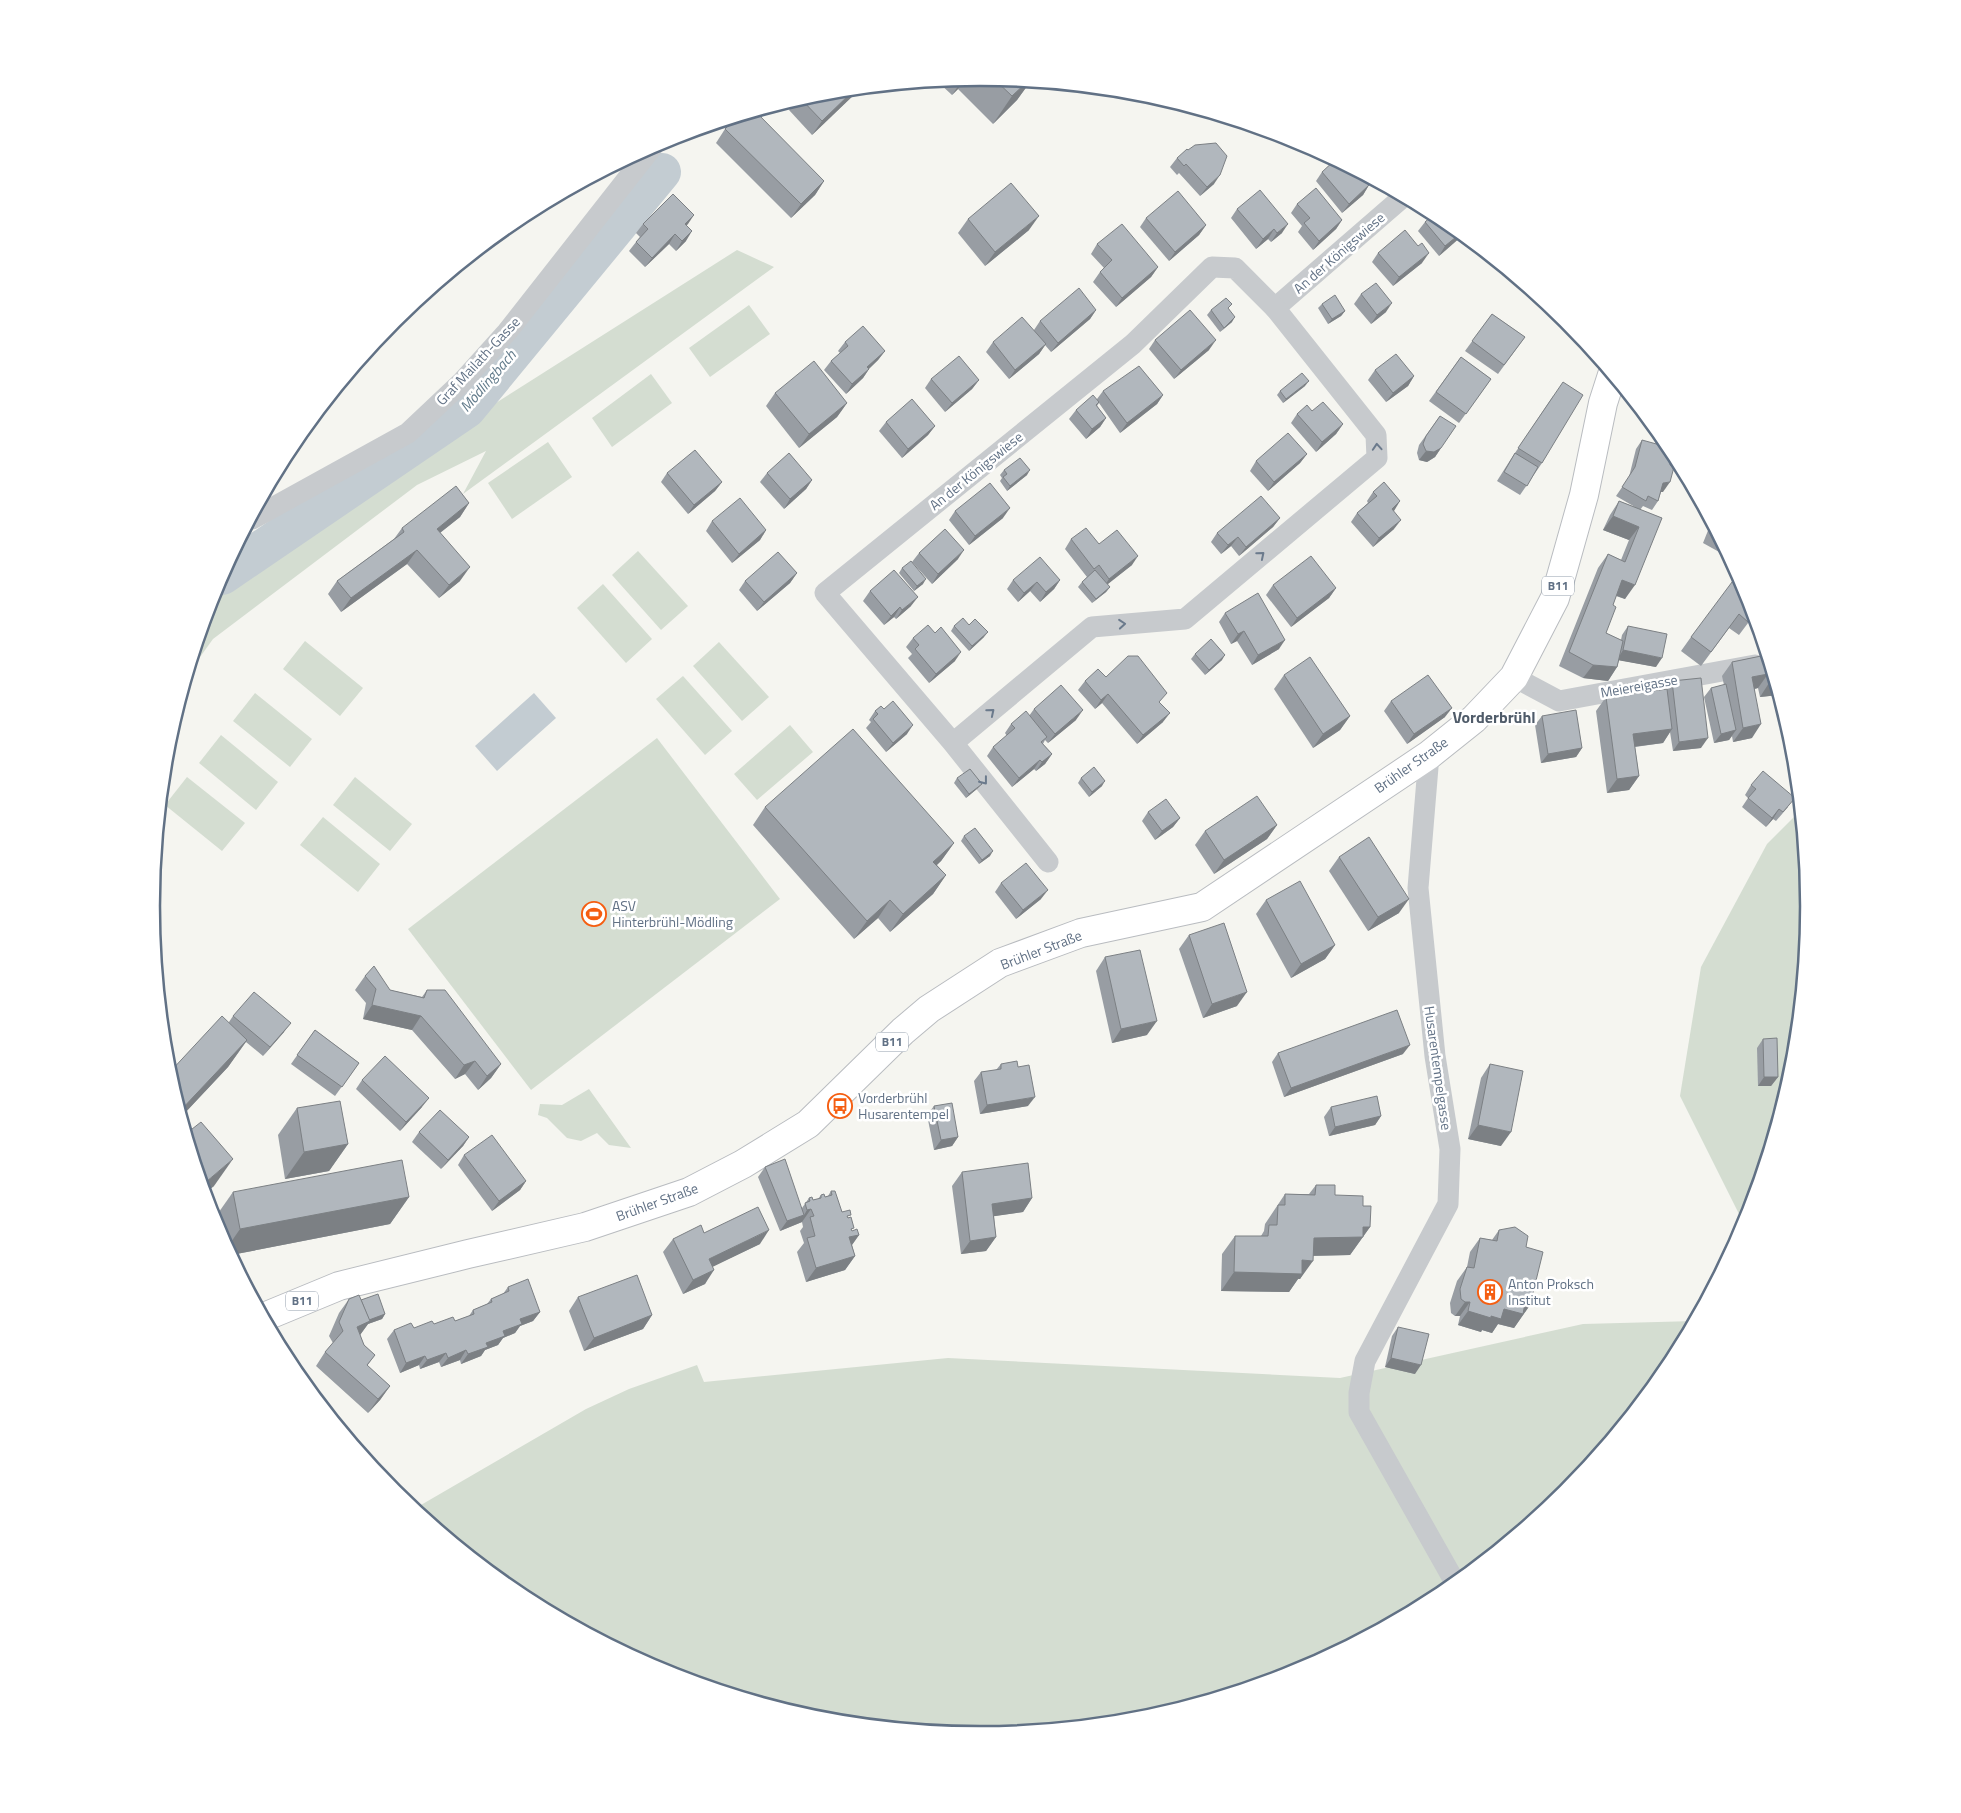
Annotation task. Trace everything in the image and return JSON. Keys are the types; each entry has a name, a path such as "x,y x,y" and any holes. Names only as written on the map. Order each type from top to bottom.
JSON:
{"main road":[{"name":"Brühler Straße","path":"269,1315 339,1286 585,1227 689,1192 742,1164 808,1124 929,1009 1000,963 1080,934 1202,907 1429,755 1474,719 1514,677 1555,598 1584,496 1603,403 1610,382"}],"street":[{"name":"Graf Mailath-Gasse","path":"260,514 408,433 461,383 507,332 643,160"},
{"name":"An der Königswiese","path":"1275,308 1399,201"},
{"name":"An der Königswiese","path":"953,743 1092,627 1185,619 1377,458 1376,435 1275,308 1235,268 1212,267 1133,344 825,593 953,743 1048,862"},
{"name":"Meiereigasse","path":"1514,677 1559,701 1763,663"},
{"name":"Husarentempelgasse","path":"1429,755 1418,888 1435,1056 1450,1149 1448,1204 1365,1361 1359,1393 1359,1412 1452,1577"}],"shaded area":[{"path":"737,250 774,267 463,494 486,451 417,485 213,639 199,658 223,593 243,548 458,427"},
{"path":"749,305 770,334 710,377 689,348"},
{"path":"651,374 672,403 612,447 592,418"},
{"path":"548,442 572,477 512,519 488,483"},
{"path":"638,551 688,606 661,630 612,575"},
{"path":"603,584 652,639 626,663 577,608"},
{"path":"305,641 363,688 340,716 283,669"},
{"path":"719,642 769,697 742,721 693,666"},
{"path":"683,676 732,731 705,755 656,699"},
{"path":"255,693 312,739 290,767 233,721"},
{"path":"534,693 556,718 497,771 475,746"},
{"path":"790,725 813,752 757,800 734,774"},
{"path":"221,735 278,782 256,810 199,763"},
{"name":"ASV Hinterbrühl-Mödling","path":"657,738 780,899 531,1090 408,929"},
{"path":"187,777 245,823 222,851 166,806 167,803"},
{"path":"355,777 412,824 390,851 333,805"},
{"path":"1796,815 1801,906 1799,960 1794,1014 1785,1067 1773,1119 1757,1170 1740,1215 1680,1096 1701,967 1767,844"},
{"path":"323,817 380,864 358,892 300,845"},
{"path":"589,1089 631,1148 609,1145 597,1133 581,1141 567,1138 547,1118 538,1115 540,1104 562,1105"},
{"path":"1688,1321 1663,1362 1631,1406 1597,1447 1561,1487 1480,1557 1436,1589 1391,1617 1343,1642 1294,1664 1244,1683 1193,1699 1141,1711 1088,1720 980,1727 873,1720 820,1711 768,1699 717,1683 667,1664 618,1642 570,1617 525,1589 481,1557 420,1505 586,1409 629,1389 697,1365 704,1382 948,1358 1340,1378 1583,1324"}],"building":[{"path":"1002,87 1021,88 1012,96"},
{"path":"846,98 822,121 807,105"},
{"path":"760,116 824,181 801,204 725,129"},
{"path":"1216,143 1227,156 1220,175 1207,187 1186,164 1184,166 1177,158 1195,145"},
{"path":"1330,165 1369,185 1349,204 1322,172"},
{"path":"1011,183 1039,216 995,252 968,219"},
{"path":"1316,188 1342,220 1319,241 1304,223 1310,218 1297,204"},
{"path":"1260,190 1288,224 1277,233 1274,229 1263,239 1237,209"},
{"path":"1178,191 1206,225 1175,252 1146,218"},
{"path":"673,194 694,215 685,224 692,231 682,241 675,234 652,258 636,242 648,229 643,224"},
{"path":"1428,219 1455,238 1445,246 1425,222"},
{"path":"1122,224 1158,267 1122,298 1100,272 1112,260 1097,244"},
{"path":"1405,230 1418,246 1422,243 1429,253 1399,277 1378,253"},
{"path":"1376,283 1392,303 1377,315 1361,294"},
{"path":"1079,288 1096,310 1058,343 1040,321"},
{"path":"1335,295 1345,311 1332,319 1322,304"},
{"path":"1226,298 1232,304 1228,308 1235,317 1224,328 1211,310"},
{"path":"1190,310 1216,340 1181,370 1155,340"},
{"path":"1492,314 1525,337 1504,365 1472,341"},
{"path":"1022,317 1046,344 1015,370 993,342"},
{"path":"863,326 885,351 852,384 831,361 848,346 845,342"},
{"path":"1396,354 1414,376 1393,393 1375,370"},
{"path":"959,356 979,380 952,403 931,379"},
{"path":"1461,357 1491,379 1466,414 1436,392"},
{"path":"814,361 847,403 809,434 775,393"},
{"path":"1139,366 1163,395 1127,423 1103,391"},
{"path":"1302,373 1309,381 1286,399 1280,391"},
{"path":"1563,382 1583,395 1542,463 1518,448"},
{"path":"1093,395 1099,402 1096,405 1106,418 1092,429 1076,410"},
{"path":"912,399 935,426 908,449 886,422"},
{"path":"1323,402 1343,424 1322,442 1297,414 1307,405 1312,411"},
{"path":"1440,416 1456,426 1441,448 1434,452 1426,451 1423,444 1426,436"},
{"path":"1288,433 1307,454 1274,482 1256,461"},
{"path":"1642,440 1658,444 1674,468 1670,482 1663,483 1658,501 1648,496 1646,501 1622,487 1635,467"},
{"path":"695,450 722,482 694,505 667,473"},
{"path":"789,453 812,480 790,499 767,473"},
{"path":"1515,453 1538,467 1527,486 1504,472"},
{"path":"1020,458 1030,470 1010,486 1003,477 1007,474 1004,470"},
{"path":"1384,482 1400,501 1392,509 1401,520 1379,538 1357,513 1377,496 1373,492"},
{"path":"990,483 1010,508 975,536 955,511"},
{"path":"456,486 469,503 437,529 470,567 449,585 417,550 351,598 337,581 404,532 402,528"},
{"path":"1261,496 1280,518 1246,547 1238,537 1228,545 1217,533"},
{"path":"740,498 766,530 739,554 712,521"},
{"path":"1619,501 1662,518 1635,585 1622,580 1613,605 1616,607 1606,633 1623,641 1617,667 1593,665 1569,652 1608,554 1625,562 1639,527 1613,516"},
{"path":"1086,528 1099,544 1117,530 1138,556 1109,579 1099,565 1094,569 1071,539"},
{"path":"945,529 964,550 938,574 919,553"},
{"path":"778,552 797,573 764,602 745,581"},
{"path":"1311,556 1336,588 1297,618 1273,585"},
{"path":"1040,557 1060,580 1046,592 1037,582 1024,593 1013,580"},
{"path":"911,561 926,579 917,586 902,568"},
{"path":"894,570 918,597 902,610 900,607 891,616 870,591"},
{"path":"1095,570 1110,587 1096,599 1082,582"},
{"path":"1733,581 1749,621 1739,614 1711,652 1691,637"},
{"path":"1258,593 1285,640 1258,655 1244,631 1238,634 1225,613"},
{"path":"963,618 969,625 975,619 988,632 972,646 954,626"},
{"path":"928,625 935,633 941,627 961,652 936,674 915,649 919,645 913,638"},
{"path":"1628,626 1667,634 1662,658 1623,650"},
{"path":"1211,639 1225,655 1209,670 1195,654"},
{"path":"1128,656 1138,656 1167,693 1159,702 1170,713 1143,735 1108,694 1101,700 1085,681 1098,669 1106,677"},
{"path":"1761,656 1767,674 1752,677 1761,724 1743,728 1732,662"},
{"path":"1310,657 1350,716 1323,734 1284,675"},
{"path":"1428,675 1452,708 1414,734 1391,701"},
{"path":"1701,678 1708,738 1679,742 1672,681"},
{"path":"1726,684 1736,730 1721,734 1711,688"},
{"path":"1061,685 1083,710 1055,734 1034,709"},
{"path":"1667,689 1672,729 1633,734 1639,776 1617,779 1606,697"},
{"path":"893,701 913,725 893,743 873,719 878,714 875,711 881,706 884,709"},
{"path":"1576,710 1582,748 1548,754 1542,716"},
{"path":"1026,711 1047,737 1041,742 1052,754 1042,762 1040,760 1019,778 993,747 1015,728 1011,724"},
{"path":"853,729 954,843 933,862 946,875 903,914 890,900 867,921 765,807"},
{"path":"1094,767 1105,781 1092,792 1081,778"},
{"path":"970,769 982,784 969,794 957,778"},
{"path":"1763,771 1794,799 1783,812 1779,809 1772,818 1748,798 1756,789 1751,785"},
{"path":"1257,796 1277,825 1224,860 1205,831"},
{"path":"1166,799 1180,818 1162,831 1148,812"},
{"path":"975,828 993,851 982,860 964,836"},
{"path":"1369,837 1409,899 1378,917 1339,857"},
{"path":"1026,863 1048,890 1023,910 1001,883"},
{"path":"1300,881 1335,945 1301,964 1266,900"},
{"path":"1224,923 1247,992 1212,1004 1189,935"},
{"path":"1140,950 1157,1021 1121,1029 1105,957"},
{"path":"374,966 390,990 424,998 427,990 445,990 501,1064 487,1076 475,1061 464,1065 421,1016 372,1005 376,989 365,976"},
{"path":"254,992 291,1023 270,1047 233,1016"},
{"path":"1397,1010 1410,1045 1291,1088 1278,1053"},
{"path":"222,1016 247,1040 185,1106 176,1066"},
{"path":"315,1030 359,1063 342,1087 297,1055"},
{"path":"1777,1038 1778,1077 1764,1077 1763,1039"},
{"path":"385,1056 429,1098 406,1122 362,1080"},
{"path":"1017,1061 1018,1067 1029,1065 1035,1097 987,1105 981,1072 1001,1069 1001,1064"},
{"path":"1490,1064 1523,1071 1511,1132 1478,1125"},
{"path":"1377,1096 1381,1116 1335,1127 1331,1107"},
{"path":"340,1101 348,1144 304,1152 297,1108"},
{"path":"952,1103 958,1137 941,1140 934,1106"},
{"path":"440,1110 469,1137 448,1160 419,1132"},
{"path":"201,1122 233,1159 208,1180 204,1170 191,1130"},
{"path":"492,1135 526,1181 499,1201 464,1155"},
{"path":"785,1159 804,1215 787,1221 765,1167"},
{"path":"402,1160 409,1197 240,1229 233,1192"},
{"path":"1028,1163 1032,1198 992,1204 996,1237 970,1241 962,1172"},
{"path":"1316,1185 1335,1185 1335,1195 1363,1196 1363,1206 1371,1206 1370,1227 1363,1227 1363,1237 1314,1238 1313,1261 1302,1260 1302,1274 1234,1272 1235,1236 1268,1236 1269,1225 1277,1225 1278,1205 1285,1205 1285,1194 1315,1195"},
{"path":"831,1191 835,1191 842,1212 850,1210 851,1215 847,1216 848,1218 851,1217 854,1228 851,1229 852,1231 857,1229 859,1235 849,1237 855,1256 816,1268 807,1238 815,1236 810,1217 814,1216 811,1209 807,1210 805,1203 810,1201 809,1198 812,1197 813,1200 821,1198 821,1195 824,1194 825,1197 832,1195"},
{"path":"758,1207 769,1230 709,1259 714,1270 693,1280 673,1239 701,1225 704,1233"},
{"name":"Anton Proksch Institut","path":"1515,1227 1528,1236 1526,1247 1543,1252 1530,1305 1525,1303 1523,1314 1504,1309 1501,1319 1468,1311 1470,1302 1465,1302 1461,1299 1460,1289 1467,1267 1474,1268 1480,1238 1497,1241 1499,1230"},
{"path":"637,1275 652,1315 594,1338 578,1297"},
{"path":"528,1279 540,1312 520,1319 522,1324 503,1331 505,1336 486,1343 488,1347 468,1354 466,1350 448,1358 446,1353 427,1360 425,1356 406,1363 394,1330 411,1323 414,1328 432,1321 434,1324 453,1317 455,1321 474,1314 473,1310 492,1302 491,1299 509,1291 508,1287"},
{"path":"378,1294 385,1314 369,1320 361,1300"},
{"path":"359,1295 370,1321 357,1327 364,1345 375,1355 367,1365 390,1386 378,1399 325,1352 343,1331 339,1322 349,1299"},
{"path":"1398,1327 1429,1334 1421,1365 1391,1358"}],"waterway":[{"name":"Mödlingbach","path":"234,568 467,409 662,172"}],"place":[{"name":"ASV Hinterbrühl-Mödling","path":"594,914"},
{"name":"Vorderbrühl Husarentempel","path":"840,1106"},
{"name":"Anton Proksch Institut","path":"1490,1292"}],"district":[{"name":"Vorderbrühl","path":"1494,717"}]}
